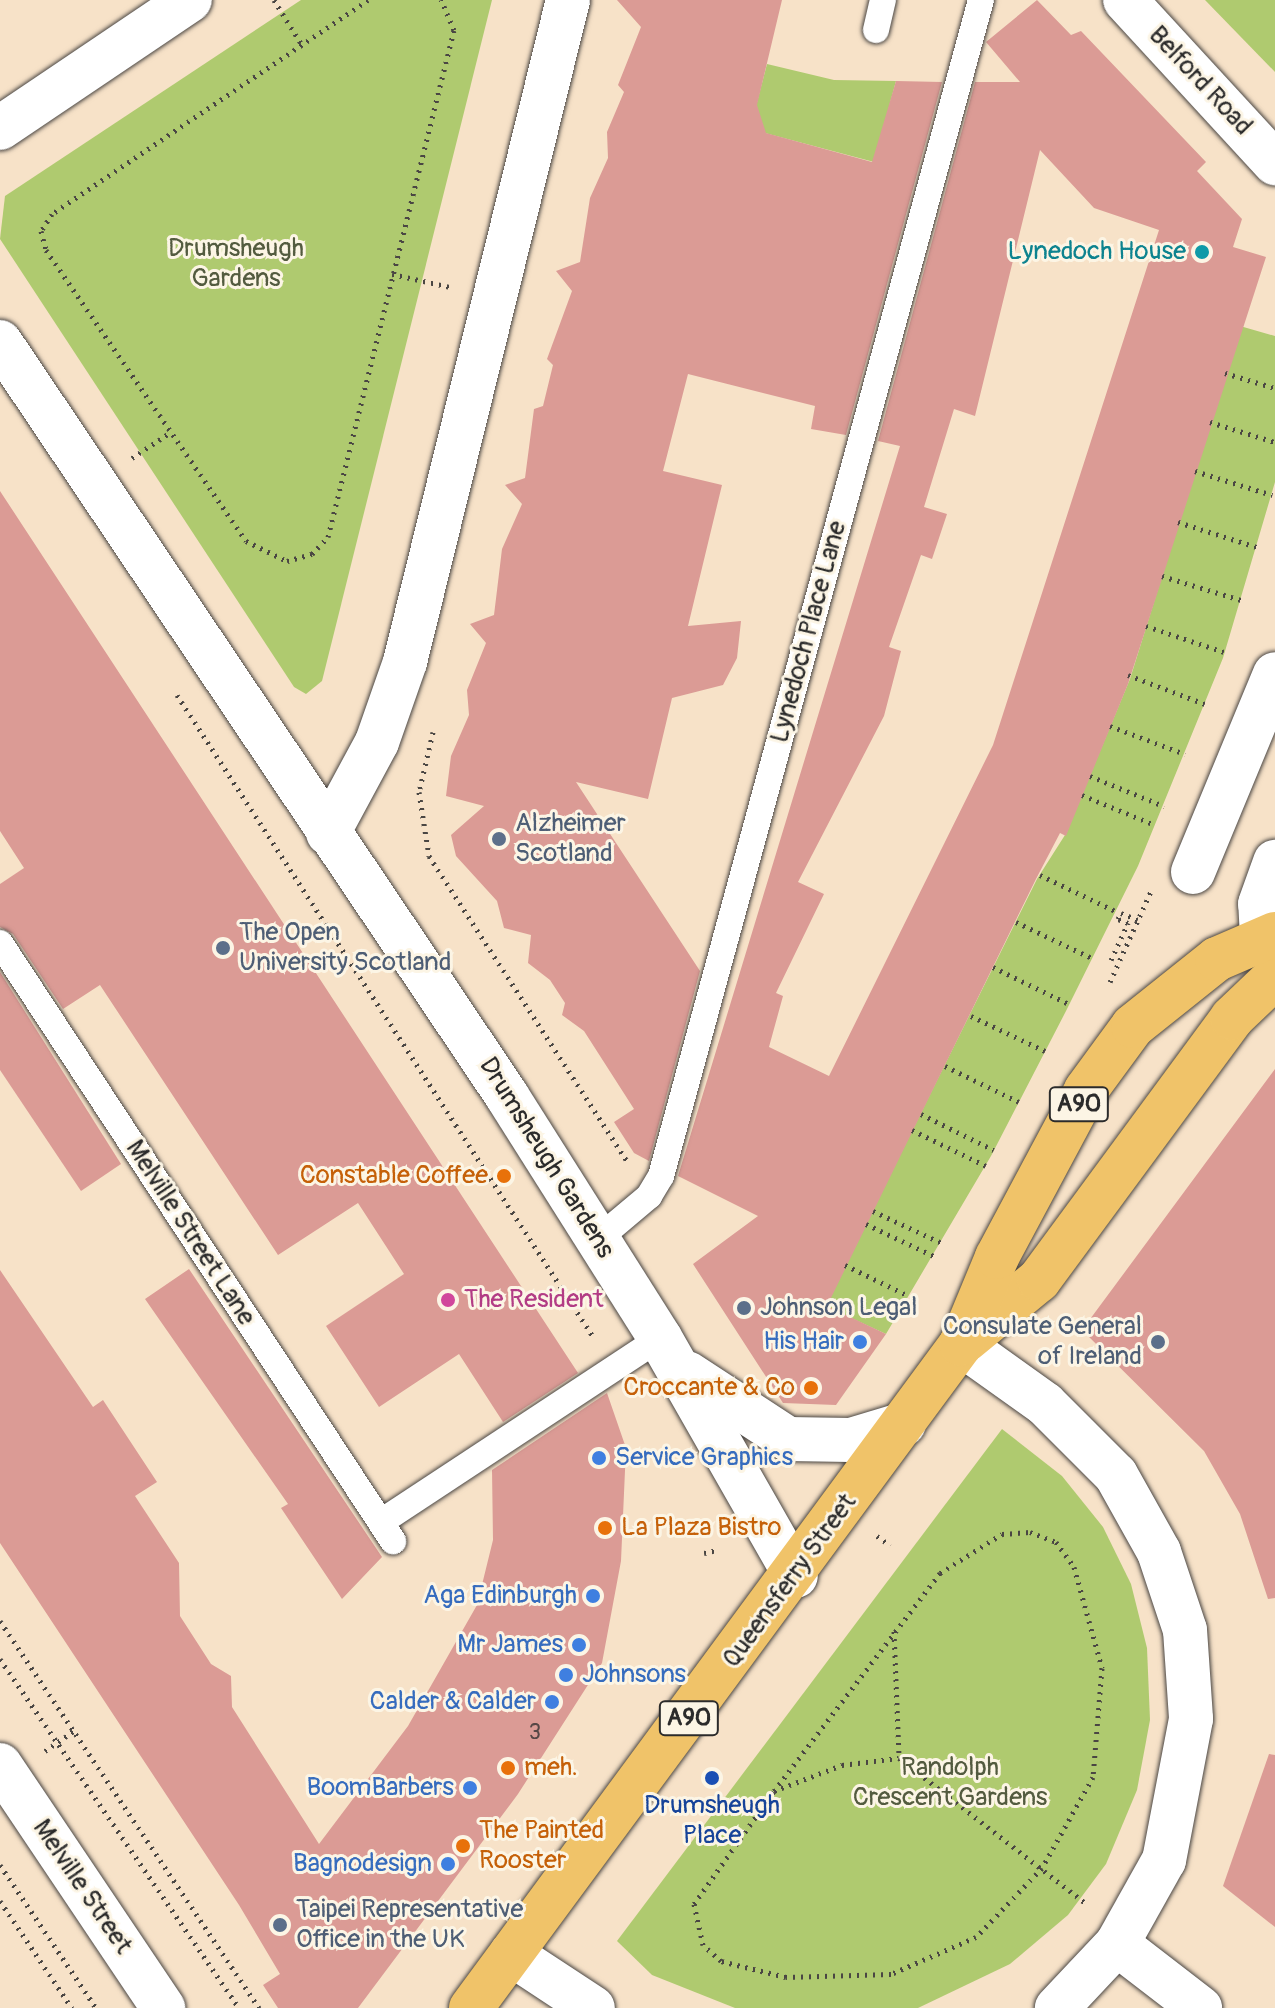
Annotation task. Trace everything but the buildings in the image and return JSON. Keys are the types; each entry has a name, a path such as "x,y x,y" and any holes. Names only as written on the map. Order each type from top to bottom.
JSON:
{"main road":[{"name":"Queensferry Street","path":"961,1344 1039,1280 1232,1018 1271,949"},
{"name":"Queensferry Street","path":"471,2008 796,1576 961,1344 997,1257 1079,1104 1133,1026 1217,959 1271,949"}],"street":[{"path":"0,128 190,0"},
{"path":"328,833 377,742 405,662 568,0"},
{"name":"Belford Road","path":"1125,0 1275,163"},
{"name":"Drumsheugh Gardens","path":"0,342 598,1239 668,1352 796,1576"},
{"path":"1193,872 1275,674"},
{"path":"1271,949 1260,904 1275,862"},
{"path":"961,1344 1045,1404 1116,1475 1159,1552 1181,1617 1191,1672 1185,1773 1164,1860 1117,1944 1057,2008"},
{"path":"668,1352 788,1439 851,1440 904,1424"},
{"name":"Melville Street","path":"0,1765 163,2008"},
{"path":"1117,1944 1200,2008"},
{"path":"511,1954 593,2008"}],"lane":[{"path":"876,30 883,0"},
{"name":"Lynedoch Place Lane","path":"598,1239 649,1196 661,1176 981,0"},
{"name":"Melville Street Lane","path":"0,943 387,1531 668,1352"}],"path":[{"path":"274,0 302,45"},
{"path":"368,0 52,214 41,231 46,250 246,541 287,561 312,554 328,537 454,30 441,0"},
{"path":"392,274 421,281"},
{"path":"1225,373 1275,388"},
{"path":"1210,422 1275,442"},
{"path":"141,452 171,432"},
{"path":"1195,471 1272,495"},
{"path":"1178,522 1257,547"},
{"path":"1162,576 1241,600"},
{"path":"1146,626 1224,652"},
{"path":"1128,675 1205,704"},
{"path":"173,689 604,1353"},
{"path":"438,714 419,792 429,856 636,1175"},
{"path":"1110,726 1185,754"},
{"path":"1090,776 1164,806"},
{"path":"1082,795 1155,825"},
{"path":"1106,990 1155,883 1193,872"},
{"path":"1040,875 1115,911"},
{"path":"1111,960 1128,923 1118,919 1121,913 1138,920"},
{"path":"1016,922 1092,958"},
{"path":"993,967 1069,1004"},
{"path":"971,1016 1045,1051"},
{"path":"945,1066 1019,1102"},
{"path":"921,1114 994,1150"},
{"path":"912,1130 986,1166"},
{"path":"873,1211 942,1243"},
{"path":"866,1224 934,1256"},
{"path":"845,1265 909,1296"},
{"path":"1030,1532 1056,1542 1074,1567 1102,1668 1102,1722 1093,1777 1042,1868 976,1937 921,1965 860,1978 751,1973 703,1945 694,1904 774,1791 940,1573 1002,1534 1030,1532"},
{"path":"704,1553 717,1550"},
{"path":"0,1621 259,2008"},
{"path":"894,1631 899,1758"},
{"path":"0,1659 239,2008"},
{"path":"774,1791 842,1765 899,1758 1080,1899"},
{"path":"0,1865 96,2008"},
{"path":"0,1901 72,2008"}],"green space":[{"name":"Drumsheugh Gardens","path":"301,0 492,0 322,681 306,694 294,687 0,239 5,196"},
{"path":"1205,0 1275,0 1275,72"},
{"path":"767,64 834,80 896,81 874,162 750,129"},
{"path":"1240,326 1275,336 1275,482 1223,658 1138,866 1066,1011 991,1156 886,1334 825,1306 1037,879 1065,835 1130,679"},
{"name":"Randolph Crescent Gardens","path":"1002,1429 1062,1476 1103,1527 1131,1584 1147,1648 1150,1720 1137,1790 1106,1864 1068,1915 1010,1964 918,2008 735,2008 652,1975 617,1941"}],"place":[{"name":"Lynedoch House","path":"1202,252"},
{"name":"Alzheimer Scotland","path":"499,839"},
{"name":"The Open University Scotland","path":"223,948"},
{"name":"Constable Coffee","path":"504,1176"},
{"name":"The Resident","path":"448,1300"},
{"name":"Johnson Legal","path":"744,1308"},
{"name":"His Hair","path":"860,1342"},
{"name":"Consulate General of Ireland","path":"1158,1342"},
{"name":"Croccante & Co","path":"811,1388"},
{"name":"Service Graphics","path":"599,1458"},
{"name":"La Plaza Bistro","path":"605,1528"},
{"name":"Aga Edinburgh","path":"593,1596"},
{"name":"Mr James","path":"579,1645"},
{"name":"Johnsons","path":"566,1675"},
{"name":"Calder & Calder","path":"552,1702"},
{"name":"meh.","path":"508,1768"},
{"name":"Drumsheugh Place","path":"712,1778"},
{"name":"BoomBarbers","path":"470,1788"},
{"name":"The Painted Rooster","path":"463,1846"},
{"name":"Bagnodesign","path":"448,1864"},
{"name":"Taipei Representative Office in the UK","path":"280,1925"}]}
